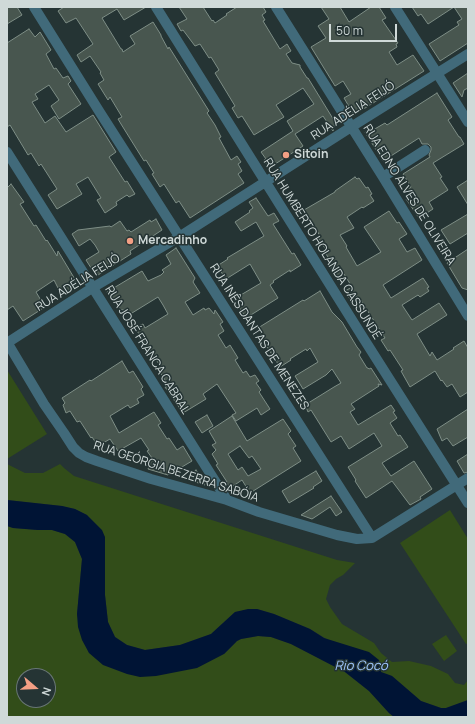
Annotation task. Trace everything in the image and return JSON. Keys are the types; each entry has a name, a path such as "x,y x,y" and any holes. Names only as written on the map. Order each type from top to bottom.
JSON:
{"street":[{"name":"RUA INÊS DANTAS DE MENEZES","path":"34,7 103,118 372,538"},
{"name":"RUA HUMBERTO HOLANDA CASSUNDÉ","path":"156,7 468,503"},
{"name":"RUA EDNO ALVES DE OLIVEIRA","path":"276,7 468,316"},
{"path":"395,7 468,122"},
{"name":"RUA ADÉLIA FEIJÓ","path":"7,342 92,288 180,237 468,54"},
{"path":"383,177 425,150"},
{"name":"RUA JOSÉ FRANCA CABRAL","path":"7,152 227,500"},
{"name":"RUA GEÓRGIA BEZERRA SABÓIA","path":"7,342 44,404 73,447 86,457 97,462 151,479 227,500 259,512 337,535 357,539 372,538"},
{"path":"372,538 468,478"}],"green space":[{"path":"7,370 47,434 7,459"},
{"path":"7,464 25,473 43,473 60,464 74,476 337,560 355,563 330,585 326,599 342,624 374,643 381,653 392,662 409,661 431,666 448,674 455,683 464,685 468,680 468,700 446,708 441,708 421,701 392,676 381,672 310,629 274,614 257,609 235,612 211,634 180,645 145,650 127,645 115,637 108,622 105,595 87,515 75,509 62,506 7,500"},
{"path":"450,510 468,539 468,643 466,644 400,543"},
{"path":"7,526 13,528 52,530 65,534 75,542 82,559 77,614 89,653 224,654 241,639 258,636 271,637 291,644 345,672 369,691 394,717 7,717"},
{"path":"446,635 457,651 444,661 432,644"}],"water":[{"name":"Rio Cocó","path":"7,500 62,506 75,509 87,515 102,530 105,537 105,595 108,622 115,637 127,645 145,650 180,645 211,634 235,612 248,609 257,609 274,614 310,629 324,638 369,652 379,660 381,672 392,676 421,701 441,708 446,708 468,700 468,717 394,717 369,691 345,672 291,644 271,637 258,636 241,639 224,654 197,668 156,676 140,677 103,665 89,653 82,640 78,627 77,614 82,559 75,542 65,534 52,530 13,528 7,526"}],"building":[{"path":"7,7 17,7 22,15 7,24"},
{"path":"64,7 146,7 124,20 117,9 102,18 123,52 135,44 130,36 153,22 168,49 169,47 209,111 207,113 215,125 221,137 219,138 231,160 237,156 241,162 238,164 242,171 238,174 244,183 190,218 179,201 176,203 164,184 160,187 146,160 144,161 121,124 118,119 122,117 110,97 108,100 98,84 104,80 100,73 101,72 90,56 81,62 77,55 93,44 76,18 66,23 58,11"},
{"path":"179,7 203,7 215,23 237,7 263,7 266,12 262,15 265,20 263,21 280,49 287,44 291,51 286,54 292,63 300,65 335,122 333,131 323,116 295,134 303,146 269,168 264,160 266,159 261,152 293,131 287,121 314,104 303,88 276,105 284,117 254,135 242,116 238,118 232,108 235,106 215,73 219,70 211,57 209,58 200,44 195,46 183,30 181,31 177,24 187,19"},
{"path":"321,7 340,7 349,22 371,7 379,7 386,18 382,20 398,43 396,44 397,47 389,52 397,65 413,55 424,71 354,115 344,98 351,94 343,81 335,86 311,47 326,38 318,26 329,19"},
{"path":"412,7 454,7 428,24 421,14 418,16"},
{"path":"454,7 468,7 468,43 440,61 429,44 459,25 457,22 462,19"},
{"path":"29,29 35,37 40,32 51,50 46,54 54,69 56,68 63,78 68,76 71,81 68,84 81,104 59,119 51,106 59,100 49,85 35,94 38,99 32,102 45,123 55,116 66,132 93,115 116,152 109,157 125,182 127,181 135,194 129,197 127,195 116,202 117,205 105,213 97,200 101,198 88,177 76,184 82,194 57,209 48,195 57,189 41,164 39,166 31,153 28,155 10,125 7,127 7,43"},
{"path":"468,73 468,88 464,90 462,97 453,83"},
{"path":"437,93 452,117 448,120 464,144 433,163 448,190 429,202 433,209 419,218 406,199 412,196 407,190 411,187 403,174 430,157 431,147 428,144 422,144 419,138 383,161 365,132 371,128 373,130 385,123 387,125"},
{"path":"355,177 357,179 359,178 366,188 368,187 372,194 370,195 374,201 347,217 354,228 340,235 357,266 381,252 364,227 389,211 397,223 399,222 407,234 399,239 407,252 415,248 422,260 383,285 391,298 423,278 429,287 427,288 429,291 420,297 418,295 402,305 412,320 439,303 447,315 417,334 430,356 432,352 437,360 464,341 468,348 468,392 460,397 452,384 447,387 435,371 410,387 401,371 403,370 390,350 388,351 381,340 385,338 360,299 358,300 356,296 350,299 345,291 352,287 344,274 337,278 331,268 334,266 324,251 326,250 318,237 320,236 304,210 335,192"},
{"path":"468,180 468,205 457,187"},
{"path":"11,184 24,202 20,204 34,226 36,225 57,256 58,251 76,281 74,282 77,287 64,294 60,287 58,288 54,280 36,292 45,307 23,321 13,306 7,310 7,188"},
{"path":"256,198 268,216 274,213 279,221 273,224 292,254 294,253 301,265 273,281 274,282 270,285 278,298 246,318 234,299 261,283 250,264 226,279 217,266 228,259 227,258 264,236 256,222 241,231 235,222 250,212 249,211 253,208 249,202"},
{"path":"468,214 468,233 450,244 441,230"},
{"path":"156,219 162,230 130,251 131,254 98,275 95,270 93,271 86,260 99,252 95,245 90,239 79,246 72,234 78,230 111,227 120,221 127,231 129,230 131,232 150,220 151,222"},
{"path":"176,248 195,278 193,282 200,293 185,302 193,315 204,308 205,310 209,308 214,314 215,310 223,322 220,324 224,331 218,335 226,348 230,345 238,358 235,360 243,373 246,371 250,377 255,375 259,381 256,383 261,390 259,392 270,409 261,415 257,408 236,421 232,415 236,413 217,384 203,394 206,399 183,413 165,387 168,385 160,372 163,370 135,328 143,324 145,328 168,314 158,297 132,313 120,309 114,299 112,300 107,292 142,271 148,281 161,275 164,272 162,270 171,264 166,255"},
{"path":"468,249 468,290 462,288 447,263"},
{"path":"320,291 332,312 342,322 361,352 359,355 367,368 371,368 382,385 378,384 379,386 351,404 355,409 350,412 358,425 391,405 397,418 390,423 398,436 400,435 408,447 382,463 391,476 414,461 432,489 420,497 421,499 410,505 392,481 366,498 348,467 382,446 374,433 349,449 341,436 331,442 311,410 308,412 305,405 341,383 332,369 326,375 303,389 295,376 318,362 310,348 290,359 291,360 280,367 264,342 265,341 258,328"},
{"path":"122,361 129,373 133,371 143,387 141,389 144,395 137,399 139,403 130,408 128,405 110,416 119,433 154,412 161,423 158,425 167,439 169,438 177,450 183,446 192,461 168,475 148,469 149,467 145,463 152,458 147,451 149,450 141,438 118,451 110,439 98,446 80,421 77,422 70,411 66,413 63,405 65,403 62,398"},
{"path":"468,409 468,437 453,446 447,438 442,441 437,429"},
{"path":"207,415 213,426 202,433 195,422"},
{"path":"232,416 247,441 283,419 291,431 288,434 296,446 293,448 301,461 250,493 242,480 230,488 216,465 218,464 212,454 216,450 212,445 216,443 209,431","holes":["240,446 249,458 252,456 261,469 248,476 242,467 238,470 228,454"]},
{"path":"468,454 468,472 464,473 457,461"},
{"path":"196,470 205,485 186,479"},
{"path":"316,471 322,481 313,487 314,488 289,503 282,491"},
{"path":"331,496 342,512 336,516 330,507 312,519 301,515"}],"place":[{"name":"Sitoin","path":"286,155"},
{"name":"Mercadinho","path":"130,241"}]}
